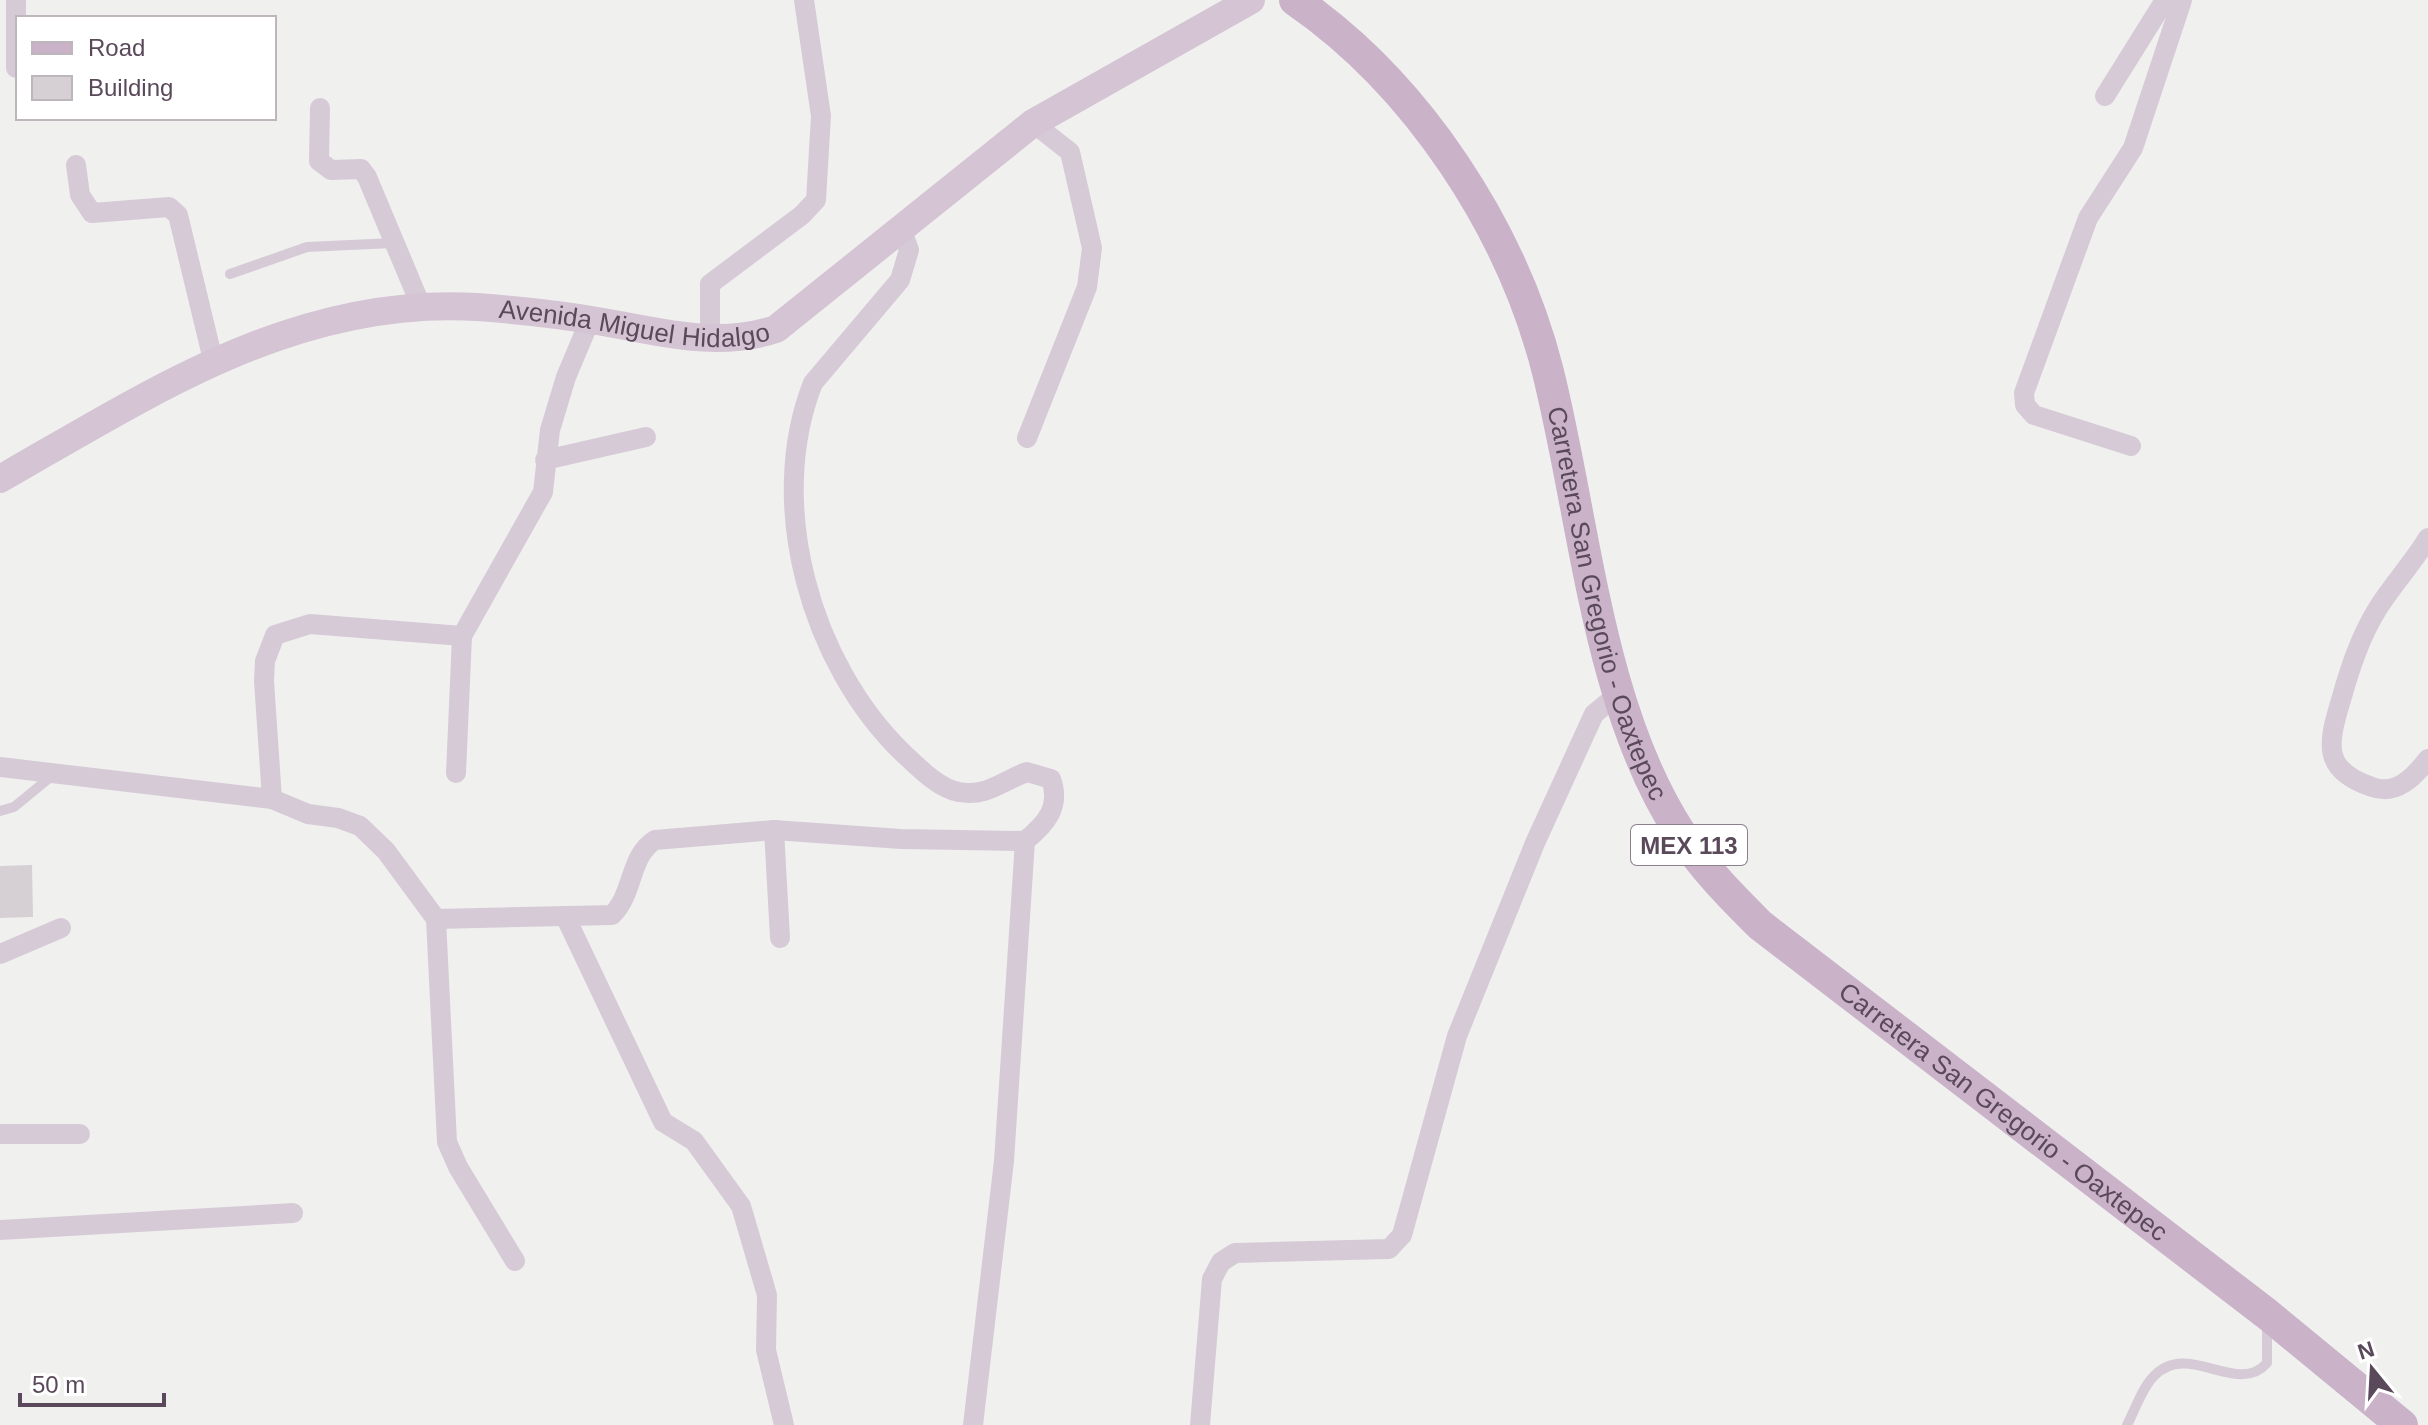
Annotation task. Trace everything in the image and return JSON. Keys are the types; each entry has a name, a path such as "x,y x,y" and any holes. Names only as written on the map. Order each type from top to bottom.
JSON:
{"main road":[{"name":"Avenida Miguel Hidalgo","path":"0,479 213,360 362,311 421,306 525,311 710,340 750,338 789,322 1033,123 1251,0"},
{"name":"Carretera San Gregorio - Oaxtepec","path":"1295,0 1324,20 1378,71 1431,133 1514,270 1548,369 1617,695 1645,769 1681,834 1718,882 1760,925 2267,1314 2402,1425"}],"street":[{"path":"16,0 16,68"},
{"path":"710,340 710,284 802,215 816,200 821,116 804,0"},
{"path":"2105,96 2165,0"},
{"path":"2131,446 2034,415 2025,405 2024,393 2088,218 2133,148 2182,0"},
{"path":"320,108 319,161 331,170 361,169 421,306"},
{"path":"1027,438 1087,287 1092,248 1070,152 1033,123"},
{"path":"76,165 80,195 92,213 169,207 178,215 213,360"},
{"path":"436,919 612,915 623,904 641,852 655,840 774,830 901,839 1025,841 1043,826 1055,806 1051,779 1027,772 989,792 958,792 922,770 888,738 843,672 815,609 796,537 792,486 806,402 813,383 900,280 909,250 901,228"},
{"path":"456,773 462,636 543,492 545,460 566,377 590,320"},
{"path":"545,460 646,437"},
{"path":"2428,538 2378,608 2355,650 2331,733 2331,755 2339,769 2349,778 2376,789 2395,788 2414,777 2428,759"},
{"path":"272,799 264,681 265,661 275,635 310,624 462,636"},
{"path":"1200,1425 1212,1279 1221,1262 1235,1253 1389,1249 1402,1235 1457,1036 1535,843 1594,714 1617,695"},
{"path":"0,767 272,799 308,814 338,818 360,826 386,851 436,919 447,1142 458,1167 515,1261"},
{"path":"774,830 780,938"},
{"path":"973,1425 1004,1161 1025,841"},
{"path":"566,918 663,1122 694,1141 741,1206 767,1295 766,1350 784,1425"},
{"path":"0,954 61,928"},
{"path":"0,1134 80,1134"},
{"path":"0,1230 293,1213"}],"lane":[{"path":"230,274 307,247 393,243"},
{"path":"0,811 14,807 53,775"},
{"path":"2127,1425 2152,1377 2168,1365 2191,1361 2246,1376 2257,1374 2267,1363 2267,1314"}],"building":[{"path":"32,865 33,917 0,918 0,866"}]}
